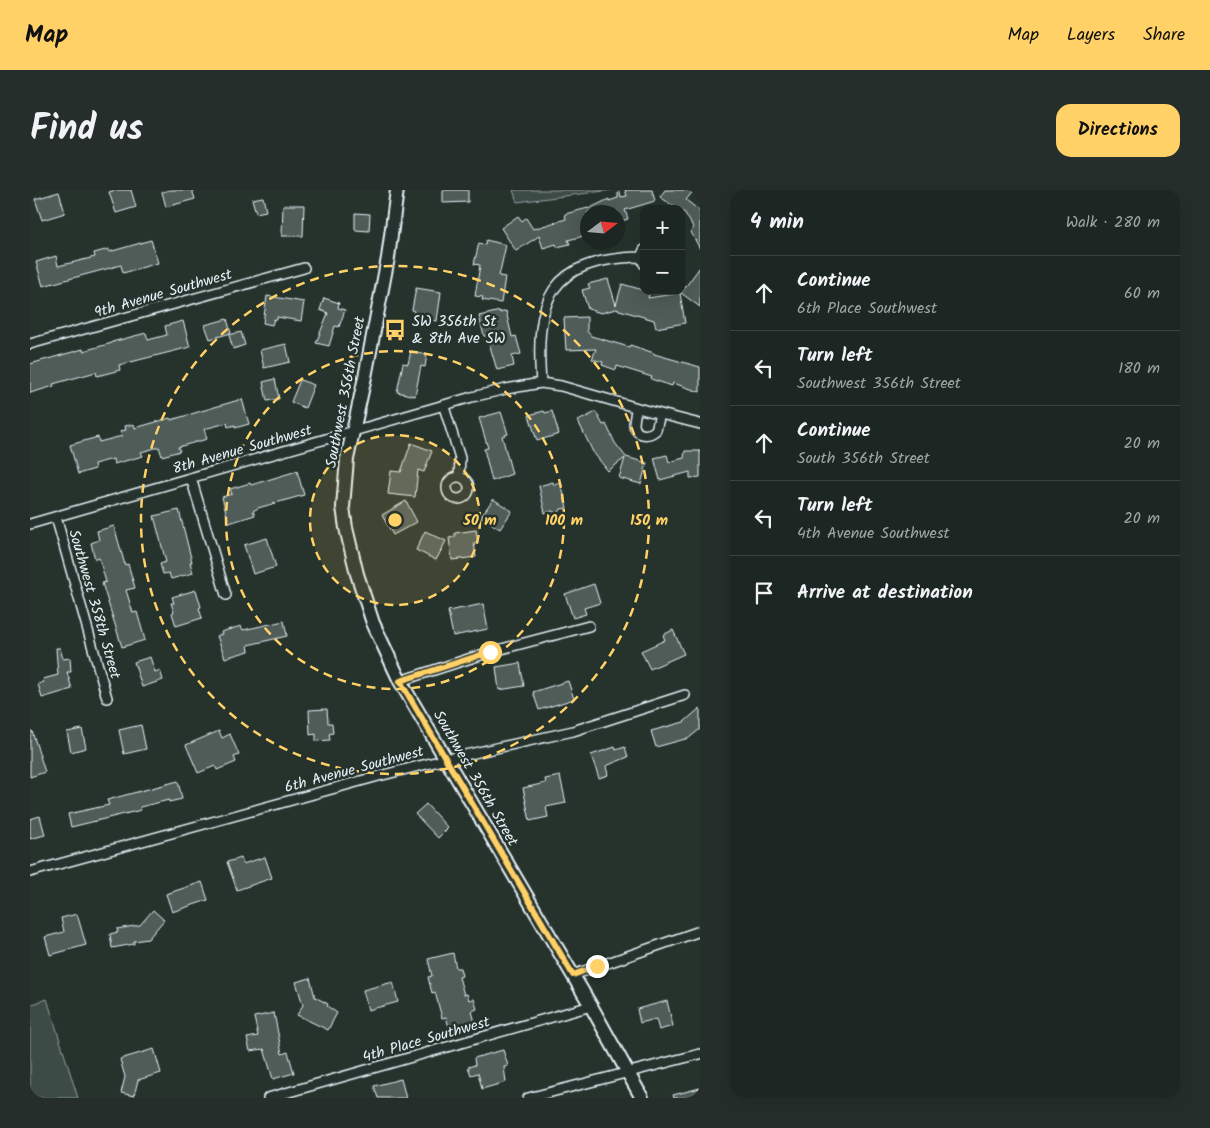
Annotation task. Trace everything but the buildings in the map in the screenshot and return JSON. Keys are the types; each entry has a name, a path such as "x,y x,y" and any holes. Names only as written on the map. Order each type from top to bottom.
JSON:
{"main road":[{"name":"Southwest 356th Street","path":"397,190 388,258 347,459 343,499 346,528 357,574 373,623 400,681 591,1006 642,1098"}],"street":[{"path":"541,383 540,334 546,304 554,288 571,274 586,267 622,258 640,257"},
{"name":"9th Avenue Southwest","path":"30,344 304,268"},
{"name":"8th Avenue Southwest","path":"30,524 444,406 506,389 541,383 561,386 700,424"},
{"path":"444,406 460,458 459,477"},
{"path":"636,408 635,428 644,435 649,435 656,430 660,414"},
{"path":"192,478 226,595"},
{"name":"Southwest 358th Street","path":"56,517 107,698"},
{"path":"400,681 490,652 589,626"},
{"name":"6th Avenue Southwest","path":"30,872 308,795 447,759 573,731 685,695"},
{"path":"573,975 700,931"},
{"name":"4th Place Southwest","path":"268,1098 591,1006"},
{"path":"528,1098 700,1054"}],"shaded area":[{"path":"513,190 612,190 517,202"},
{"path":"47,999 78,1098 30,1098 30,1005"}],"place":[{"name":"SW 356th St & 8th Ave SW","path":"395,330"}],"route":[{"path":"490,652 400,681 573,975 597,966"}]}
